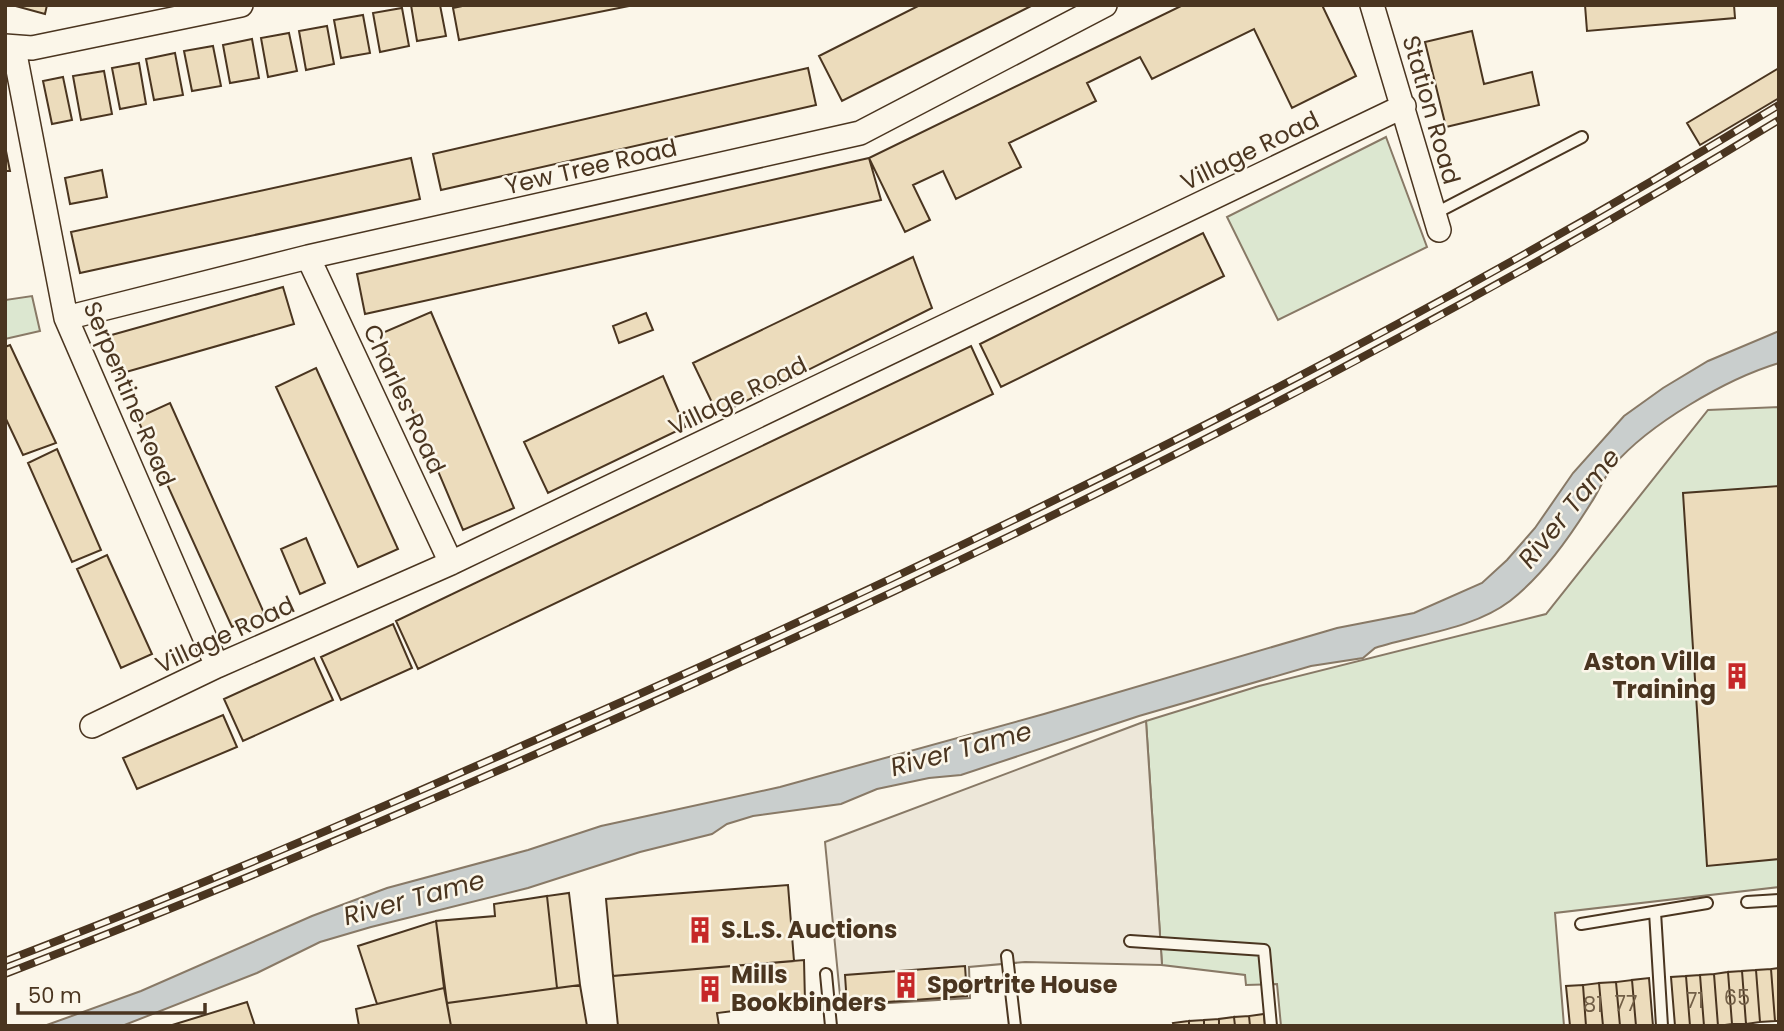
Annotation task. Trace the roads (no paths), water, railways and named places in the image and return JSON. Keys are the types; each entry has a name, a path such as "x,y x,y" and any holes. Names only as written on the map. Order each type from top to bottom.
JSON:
{"street":[{"path":"10,48 32,48 241,5"},
{"name":"Yew Tree Road","path":"66,318 308,257 860,133 1105,5"},
{"name":"Station Road","path":"1372,5 1404,106 1436,222"},
{"name":"Serpentine Road","path":"10,48 66,318 217,666"},
{"name":"Village Road","path":"92,726 217,666 451,563 1404,106"},
{"name":"Charles Road","path":"308,257 451,563"}],"lane":[{"path":"1436,222 1582,136"},
{"path":"1747,902 1779,900"},
{"path":"1581,924 1707,903"},
{"path":"1655,912 1662,1026"},
{"path":"1130,941 1264,950 1271,1026"},
{"path":"1007,956 1015,1026"},
{"path":"826,974 831,1026"}],"water":[{"name":"River Tame","path":"1779,331 1779,363 1736,380 1690,405 1667,419 1628,450 1613,466 1574,529 1544,568 1510,601 1479,618 1445,630 1375,648 1363,658 1311,666 1139,716 961,775 929,778 877,789 841,804 753,816 727,824 712,834 640,852 528,888 320,942 257,973 122,1026 44,1026 141,991 312,916 387,888 528,850 601,826 780,787 1044,714 1337,628 1414,613 1482,583 1507,560 1535,528 1573,473 1624,416 1708,361"}],"railway":[{"path":"5,961 243,866 400,799 782,630 928,561 1217,419 1360,344 1641,188 1779,105"},
{"path":"5,974 185,903 452,791 717,673 988,547 1123,481 1389,343 1650,197 1779,120"}],"place":[{"name":"Aston Villa Training","path":"1737,676"},
{"name":"S.L.S. Auctions","path":"700,930"},
{"name":"Sportrite House","path":"906,985"},
{"name":"Mills Bookbinders","path":"710,989"}]}
